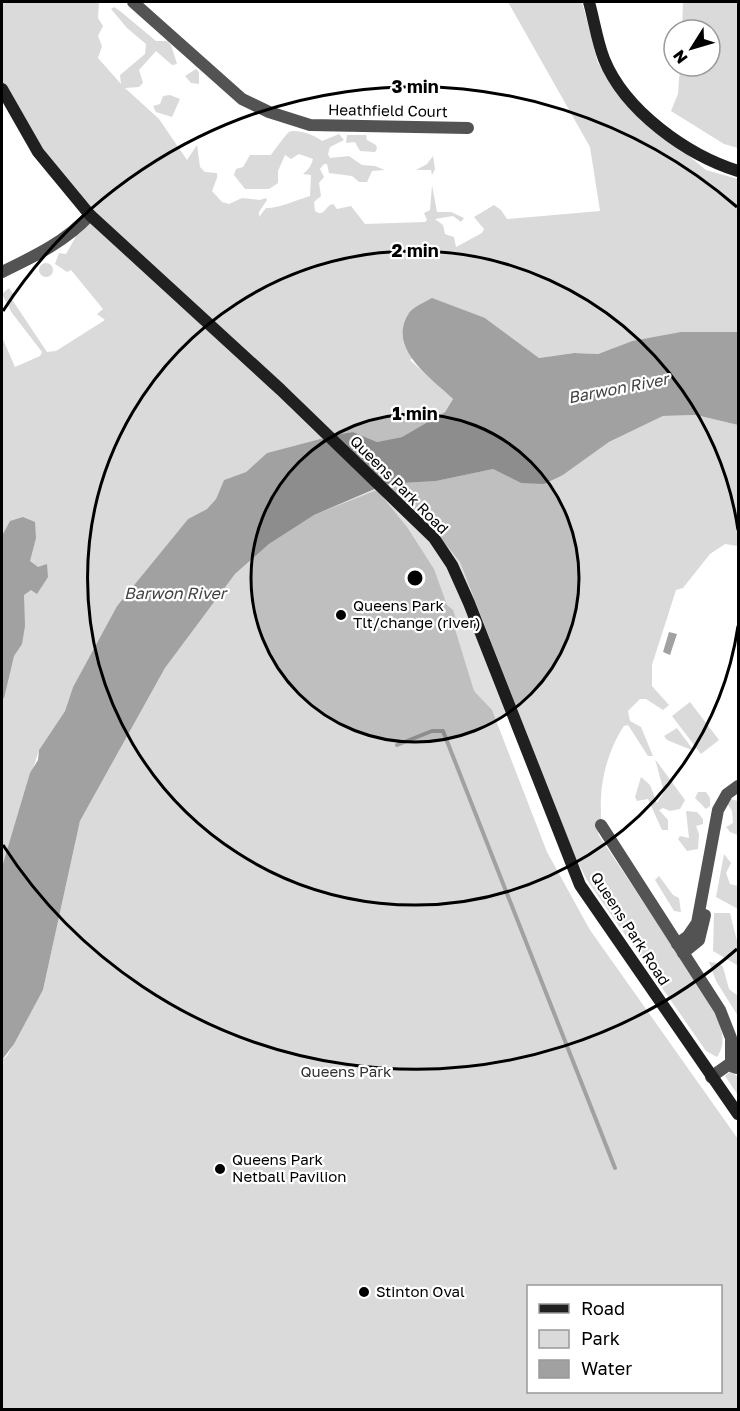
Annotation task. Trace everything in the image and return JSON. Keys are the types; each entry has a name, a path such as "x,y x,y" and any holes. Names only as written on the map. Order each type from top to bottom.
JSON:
{"main road":[{"path":"589,2 604,60 623,91 657,126 686,148 701,157 738,171"},
{"name":"Queens Park Road","path":"2,89 38,152 90,214 281,390 434,538 460,584 580,885 738,1114"}],"street":[{"name":"Heathfield Court","path":"133,2 242,99 269,112 310,125 468,128"},
{"path":"2,272 47,250 65,238 90,214"},
{"path":"680,948 703,926 705,887 718,810 727,794 738,786"},
{"path":"602,825 725,1020 735,1066 711,1077"}],"green space":[{"path":"2,2 99,2 98,18 103,26 98,36 102,46 98,58 121,84 120,75 145,54 146,44 127,28 111,9 114,7 120,11 156,41 167,41 171,45 177,64 172,65 156,51 139,70 143,83 139,87 125,88 159,119 187,160 197,145 200,167 205,172 217,173 212,191 222,202 229,204 242,198 260,200 266,198 259,217 266,208 310,196 311,175 303,174 310,167 313,159 299,154 291,159 285,155 278,171 278,183 269,189 245,189 234,175 236,169 243,167 250,155 271,155 289,132 306,133 322,141 339,134 344,140 330,147 328,154 330,158 349,156 362,165 385,170 372,171 367,182 359,182 352,176 329,173 327,164 324,164 320,169 324,177 319,183 321,196 314,202 315,211 321,213 333,204 337,209 351,206 365,224 425,222 427,220 424,213 430,210 432,185 437,212 451,212 464,218 461,222 453,216 435,219 443,225 445,234 454,237 456,247 482,233 484,229 474,217 494,205 507,219 600,211 590,147 508,2 582,2 598,63 629,106 706,170 738,179 738,332 632,341 598,354 574,353 539,358 485,318 410,360 453,399 445,412 402,437 377,442 353,432 267,453 246,472 224,480 216,499 207,509 188,519 117,606 73,687 65,711 39,750 2,867 2,337 15,367 40,356 42,352 12,313 2,294 9,288 14,295 11,298 47,352 56,351 105,320 97,314 103,309 71,270 67,272 55,264 59,253 66,254 86,219 2,89"},
{"path":"683,2 738,2 738,148 724,144 671,111 678,94 679,78 722,78 722,18 682,18"},
{"path":"196,69 199,72 199,84 191,83 185,76"},
{"path":"170,95 180,99 172,117 156,112 153,106 160,104 163,96"},
{"path":"347,135 366,135 367,140 376,145 377,149 375,152 360,151 355,142 346,143"},
{"path":"433,156 435,169 432,175 431,170 416,170 427,164"},
{"path":"46,263 51,265 53,270 51,275 46,277 41,275 39,270 41,265"},
{"path":"696,415 738,425 738,546 725,544 710,554 683,588 676,590 652,665 652,686 669,705 663,710 646,699 640,699 628,711 630,721 641,727 653,756 648,756 628,725 624,726 611,750 605,769 598,834 712,1005 723,1038 717,1057 706,1051 587,880 575,857 460,562 423,516 386,484 436,481 493,469 521,483 563,475 609,442 663,416"},
{"name":"Queens Park","path":"377,490 407,527 434,569 447,605 453,610 458,625 455,629 474,691 492,710 547,852 590,930 738,1139 738,1409 2,1409 2,1060 7,1056 43,990 80,821 165,668 235,574 269,544 314,515"},
{"path":"690,702 719,740 701,754 672,716"},
{"path":"677,728 694,751 667,740 664,736"},
{"path":"655,759 685,800 680,809 670,811 663,808 659,810 668,820 668,830 662,830 648,799 637,801 635,797 641,777 650,785 657,803 664,792"},
{"path":"698,792 706,792 710,798 710,806 706,809 695,798"},
{"path":"731,799 738,801 738,835 730,832 726,827 733,823 732,811 727,803"},
{"path":"686,811 697,812 703,819 703,824 696,826 699,834 698,849 687,851 678,839 680,836 689,838"},
{"path":"724,854 731,863 726,873 730,884 738,886 738,909 716,897"},
{"path":"659,876 673,895 679,898 681,912 674,911 655,880"},
{"path":"714,913 730,913 738,945 737,965 713,951"},
{"path":"709,962 718,963 723,967 729,989 738,996 738,1016 716,981"},
{"path":"731,1071 738,1077 738,1095 725,1076"}],"water":[{"name":"Barwon River","path":"432,298 485,318 539,358 574,353 598,354 632,341 681,332 738,332 738,425 696,415 663,416 609,442 563,475 544,484 521,483 493,469 436,481 386,484 314,515 269,544 235,574 165,668 80,821 43,990 14,1044 2,1060 2,867 30,773 38,760 39,750 65,711 73,687 117,606 188,519 207,509 216,499 224,480 246,472 267,453 353,432 377,442 402,437 445,412 453,399 423,372 407,350 403,338 403,326 409,313"},
{"path":"23,517 35,522 36,538 30,561 38,567 47,564 48,577 37,594 31,590 24,595 25,626 22,644 14,656 4,698 2,698 2,536 10,521"},
{"path":"669,632 677,634 670,655 663,652"}],"waterway":[{"path":"397,745 432,731 443,731 615,1168"}],"place":[{"name":"Queens Park Tlt/change (river)","path":"341,615"},
{"name":"Queens Park Netball Pavilion","path":"220,1169"},
{"name":"Stinton Oval","path":"364,1292"}]}
